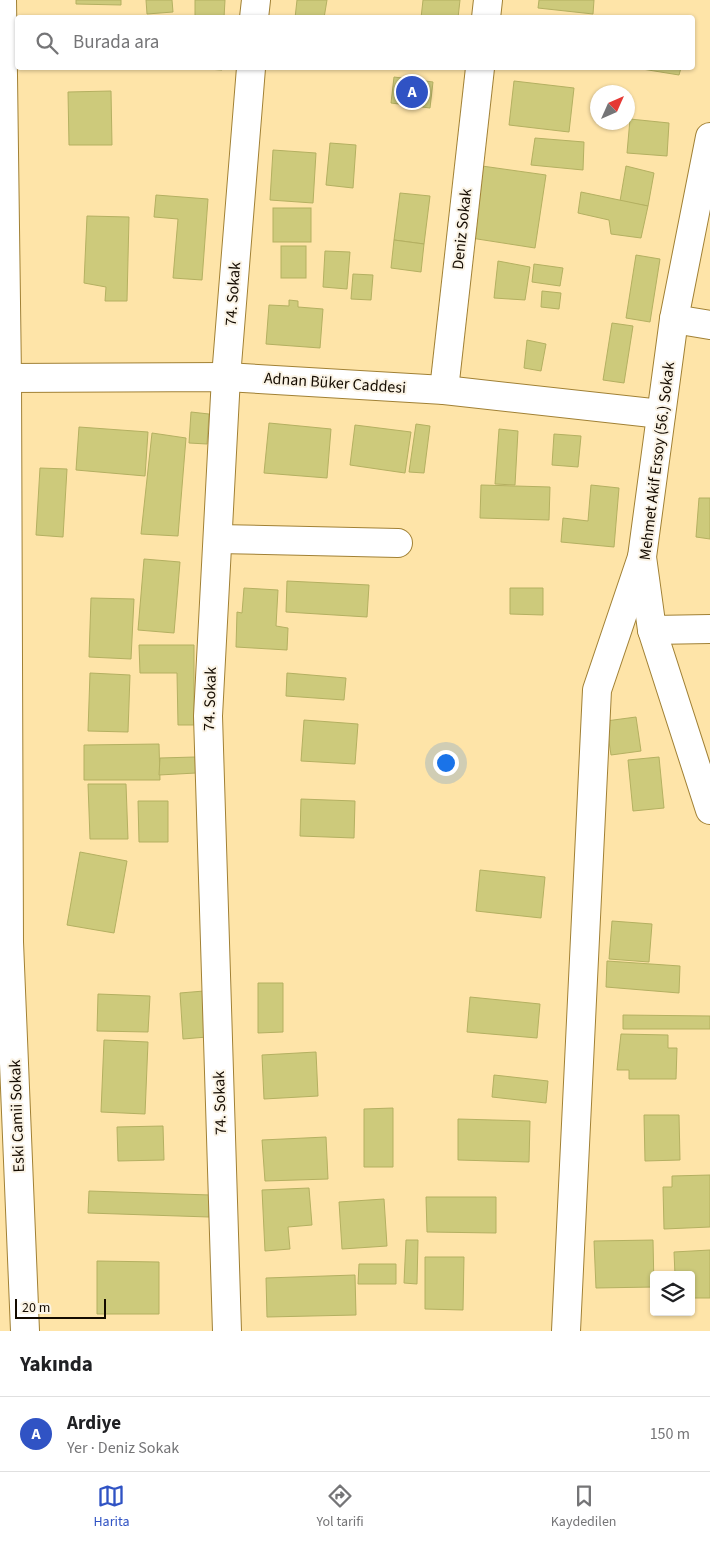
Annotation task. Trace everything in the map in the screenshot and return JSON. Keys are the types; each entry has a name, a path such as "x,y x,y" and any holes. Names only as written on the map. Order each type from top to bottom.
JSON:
{"street":[{"name":"Eski Camii Sokak","path":"2,0 7,378 9,942 26,1331"},
{"path":"254,15 256,0"},
{"path":"486,15 488,0"},
{"name":"74. Sokak","path":"227,1331 208,716 226,377 250,70"},
{"name":"Deniz Sokak","path":"444,390 480,70"},
{"name":"Mehmet Akif Ersoy (56.) Sokak","path":"710,137 674,319 642,557 652,630 710,810"},
{"path":"674,319 710,325"},
{"name":"Adnan Büker Caddesi","path":"7,378 226,377 444,390 661,414"},
{"path":"218,539 398,543"},
{"path":"566,1331 597,690 642,557"},
{"path":"652,630 710,629"}],"building":[{"path":"76,0 121,0 121,5 76,4"},
{"path":"146,0 172,0 173,12 147,14"},
{"path":"195,0 225,0 224,15 195,15"},
{"path":"297,0 327,0 324,15 295,15"},
{"path":"423,0 460,0 458,15 421,15"},
{"path":"539,0 594,0 593,14 538,8"},
{"path":"648,70 680,70 679,75"},
{"path":"394,77 433,82 430,108 391,103"},
{"path":"514,81 574,88 569,132 509,125"},
{"path":"111,91 112,145 69,145 68,92"},
{"path":"635,120 669,123 667,156 627,153 629,130 635,130"},
{"path":"535,138 584,142 583,170 531,165"},
{"path":"330,143 356,145 353,188 326,185"},
{"path":"273,150 316,153 313,203 270,200"},
{"path":"482,166 546,175 535,248 471,238"},
{"path":"626,166 654,173 648,206 620,201"},
{"path":"581,192 648,206 641,238 611,234 609,220 578,213"},
{"path":"400,193 430,196 424,244 394,240"},
{"path":"156,195 208,199 202,280 173,278 178,219 154,217"},
{"path":"273,208 311,208 311,242 273,242"},
{"path":"87,216 129,217 127,301 105,301 106,287 84,283"},
{"path":"394,240 424,244 421,272 391,268"},
{"path":"281,246 306,246 306,278 281,278"},
{"path":"325,251 350,252 347,289 323,287"},
{"path":"636,255 660,259 650,322 626,318"},
{"path":"498,261 530,267 525,300 494,298"},
{"path":"534,264 563,268 560,286 532,282"},
{"path":"353,274 373,275 371,300 351,299"},
{"path":"542,291 561,293 559,309 541,307"},
{"path":"289,300 298,301 298,307 323,309 320,348 266,344 269,305 289,306"},
{"path":"612,323 633,326 624,383 603,380"},
{"path":"527,340 546,344 541,371 524,368"},
{"path":"191,412 209,414 207,444 189,443"},
{"path":"269,423 331,429 327,478 264,473"},
{"path":"416,424 430,426 424,473 409,472"},
{"path":"355,425 411,432 405,473 350,465"},
{"path":"79,427 148,432 145,476 76,470"},
{"path":"499,429 518,431 515,485 495,484"},
{"path":"152,433 186,438 178,536 141,534"},
{"path":"554,434 581,436 578,467 552,465"},
{"path":"40,468 67,469 63,537 36,535"},
{"path":"481,485 550,487 549,520 480,518"},
{"path":"591,485 619,488 614,547 561,542 563,518 588,521"},
{"path":"699,498 710,498 710,539 696,537"},
{"path":"144,559 180,562 174,633 138,630"},
{"path":"287,581 369,585 367,617 286,612"},
{"path":"244,588 278,590 276,626 288,628 287,650 236,647 237,612 242,613"},
{"path":"510,588 543,588 543,615 510,614"},
{"path":"91,598 134,599 131,659 89,657"},
{"path":"139,645 194,645 194,725 178,725 177,673 140,673"},
{"path":"90,673 130,675 128,732 88,731"},
{"path":"287,673 346,678 344,700 286,696"},
{"path":"636,717 641,751 611,755 606,721"},
{"path":"304,720 358,724 355,764 301,761"},
{"path":"159,744 160,780 84,780 84,745"},
{"path":"195,757 196,773 159,775 160,758"},
{"path":"659,757 664,808 633,811 628,760"},
{"path":"88,784 126,784 128,839 90,839"},
{"path":"301,799 355,801 354,838 300,836"},
{"path":"138,801 168,801 168,842 139,842"},
{"path":"80,852 127,861 114,933 67,925"},
{"path":"480,870 545,877 541,918 476,911"},
{"path":"612,921 652,924 649,962 609,959"},
{"path":"607,961 680,966 679,993 606,987"},
{"path":"258,983 283,983 283,1032 258,1033"},
{"path":"204,991 207,1037 183,1039 180,993"},
{"path":"98,994 150,996 148,1032 97,1031"},
{"path":"470,997 540,1004 537,1038 467,1032"},
{"path":"623,1015 710,1016 710,1029 623,1029"},
{"path":"621,1034 668,1035 668,1048 677,1048 676,1079 629,1079 629,1070 617,1070"},
{"path":"104,1040 148,1042 145,1114 101,1112"},
{"path":"316,1052 318,1096 264,1099 262,1055"},
{"path":"494,1075 548,1081 546,1103 492,1097"},
{"path":"393,1108 393,1167 364,1167 364,1109"},
{"path":"644,1115 679,1115 680,1160 645,1161"},
{"path":"458,1119 530,1121 529,1162 458,1160"},
{"path":"163,1126 164,1160 118,1161 117,1127"},
{"path":"326,1137 328,1179 265,1181 262,1140"},
{"path":"710,1175 710,1227 664,1229 663,1187 672,1187 672,1176"},
{"path":"309,1188 312,1225 288,1227 290,1249 265,1251 262,1190"},
{"path":"89,1191 210,1195 209,1217 88,1213"},
{"path":"426,1197 496,1197 496,1233 427,1232"},
{"path":"384,1199 387,1246 342,1249 339,1202"},
{"path":"406,1240 418,1240 417,1284 404,1283"},
{"path":"653,1240 654,1271 650,1271 650,1287 596,1288 594,1241"},
{"path":"710,1250 710,1298 695,1298 695,1271 675,1271 674,1252"},
{"path":"425,1257 464,1257 463,1310 425,1309"},
{"path":"97,1261 159,1262 159,1314 97,1314"},
{"path":"359,1264 396,1264 396,1284 358,1284"},
{"path":"355,1275 356,1315 267,1317 266,1278"}],"place":[{"name":"Ardiye","path":"412,92"}]}
